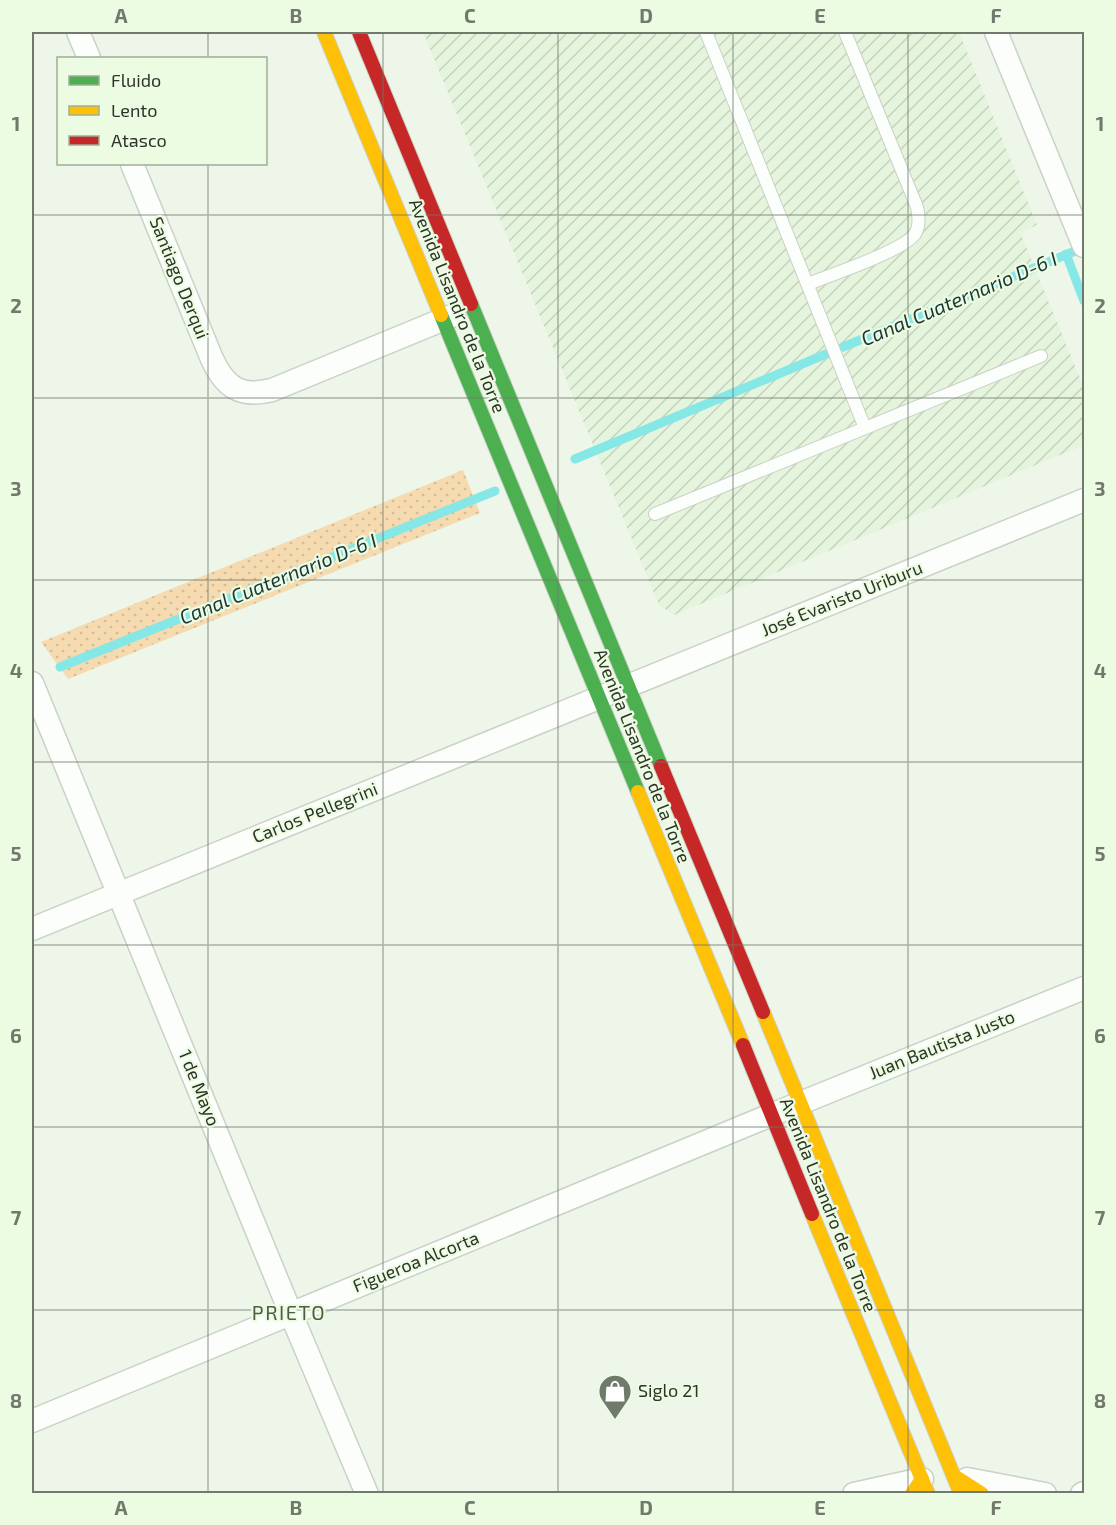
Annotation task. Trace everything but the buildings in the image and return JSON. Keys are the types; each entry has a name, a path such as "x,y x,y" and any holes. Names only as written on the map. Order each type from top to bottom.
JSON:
{"main road":[{"name":"Avenida Lisandro de la Torre","path":"324,32 771,1115 920,1489"},
{"name":"Avenida Lisandro de la Torre","path":"359,32 957,1485"},
{"path":"957,1485 982,1494"}],"street":[{"path":"78,32 89,57"},
{"path":"996,32 1084,246"},
{"name":"Santiago Derqui","path":"132,165 212,359 220,374 233,388 250,394 272,390 443,320"},
{"path":"443,320 473,308"},
{"name":"José Evaristo Uriburu","path":"599,697 1084,500"},
{"name":"1 de Mayo","path":"32,683 367,1494"},
{"name":"Carlos Pellegrini","path":"32,928 599,697"},
{"name":"Juan Bautista Justo","path":"800,1103 1084,989"},
{"name":"Figueroa Alcorta","path":"32,1421 800,1103"},
{"path":"957,1485 1045,1494"},
{"path":"854,1494 920,1489"}],"lane":[{"path":"706,32 866,428"},
{"path":"808,284 902,245 916,232 918,225 916,207 845,32"},
{"path":"655,514 1041,356"}],"shaded area":[{"path":"423,32 959,32 1037,225 1020,232 1084,388 1084,445 674,615 659,605"},
{"path":"463,470 480,513 68,679 41,642"}],"waterway":[{"name":"Canal Cuaternario D-6 I","path":"843,347 1075,251"},
{"path":"1066,254 1084,301"},
{"name":"Canal Cuaternario D-6 I","path":"575,459 826,354"},
{"name":"Canal Cuaternario D-6 I","path":"60,667 495,491"}],"traffic: fast":[{"path":"471,304 661,766"},
{"path":"441,315 638,792"}],"traffic: slow":[{"path":"324,32 441,315"},
{"path":"638,792 743,1045"},
{"path":"763,1012 961,1494"},
{"path":"812,1214 928,1494"},
{"path":"954,1476 982,1494"},
{"path":"912,1494 922,1479"}],"traffic: jam":[{"path":"359,32 471,304"},
{"path":"661,766 763,1012"},
{"path":"743,1045 812,1214"}],"place":[{"name":"Siglo 21","path":"615,1420"}],"district":[{"name":"PRIETO","path":"289,1313"}]}
